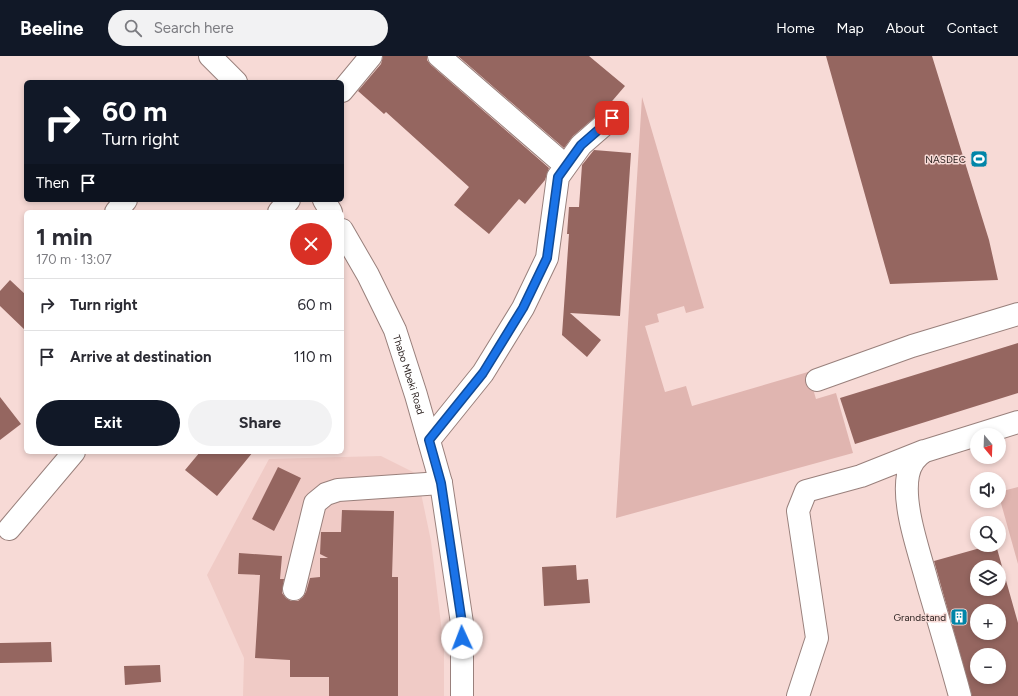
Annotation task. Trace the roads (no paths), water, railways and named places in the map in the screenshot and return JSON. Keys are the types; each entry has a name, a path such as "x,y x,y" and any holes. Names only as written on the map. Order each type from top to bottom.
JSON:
{"main road":[{"path":"210,56 234,80"},
{"path":"344,89 371,56"},
{"path":"439,56 566,166"},
{"path":"429,440 483,373 523,308 547,258 558,177 581,145 612,118"},
{"path":"118,210 124,202"},
{"path":"281,210 287,202"},
{"name":"Thabo Mbeki Road","path":"344,233 368,275 395,330 416,395 441,483 462,623 462,696"},
{"path":"818,380 912,346 1018,314"},
{"path":"798,696 817,638 798,511 806,491 861,476 925,451 1018,422"},
{"path":"925,451 916,458 908,474 910,516 960,696"},
{"path":"9,529 72,454"},
{"path":"294,589 315,503 326,494 338,490 441,483"}],"place":[{"name":"NASDEC","path":"979,159"},
{"name":"Grandstand","path":"959,617"}]}
